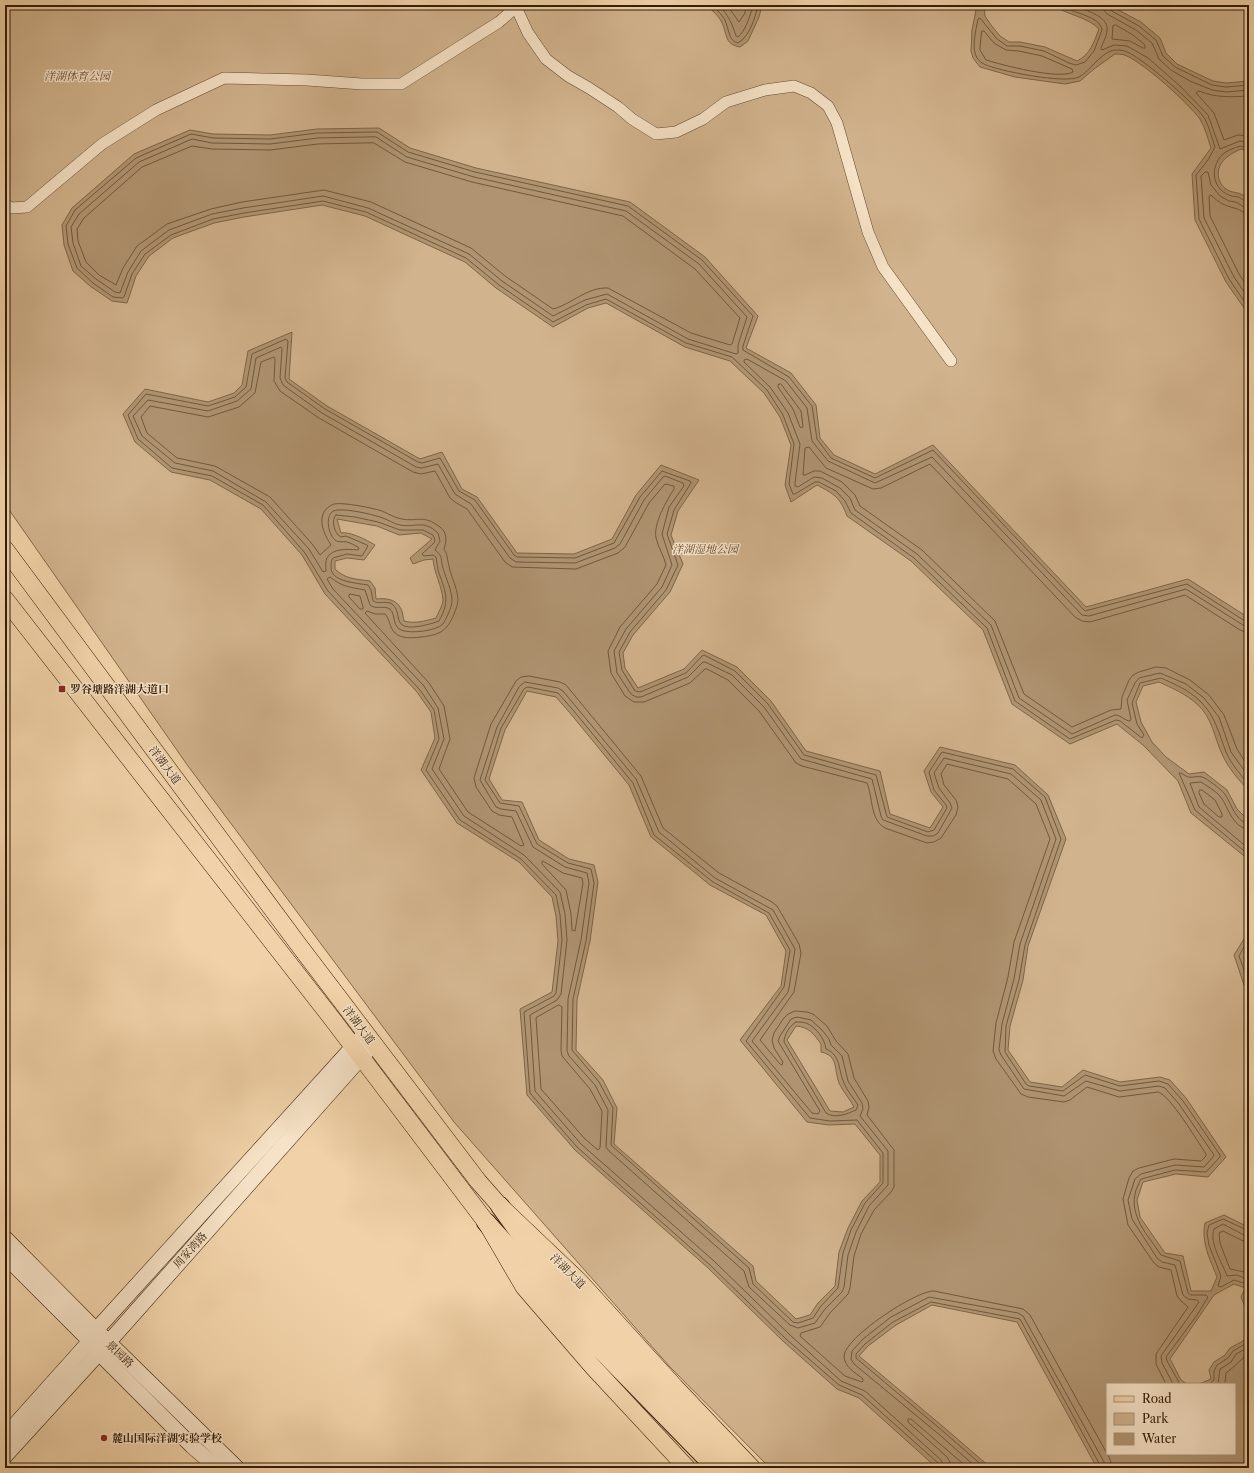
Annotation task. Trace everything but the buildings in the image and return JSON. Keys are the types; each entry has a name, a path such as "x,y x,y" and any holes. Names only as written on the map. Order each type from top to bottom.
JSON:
{"highway":[{"path":"500,1206 542,1264 601,1340 737,1468"},
{"path":"486,1222 601,1340 716,1468"}],"main road":[{"name":"洋湖大道","path":"5,549 298,944 478,1181 500,1206 578,1281 752,1468"},
{"name":"洋湖大道","path":"5,599 357,1052 486,1222 524,1286 593,1367 687,1468"},
{"name":"周家湾路","path":"5,1436 93,1336 370,1038"},
{"name":"周家湾路","path":"5,1456 104,1348 357,1052"},
{"name":"景园路","path":"5,1238 192,1446 217,1468"},
{"name":"景园路","path":"5,1256 93,1336"},
{"name":"景园路","path":"104,1348 237,1468"}],"street":[{"path":"5,204 11,208 27,207 102,144 156,110 224,78 307,80 362,84 401,84 499,22 515,6 528,33 546,59 568,76 590,88 618,107 632,119 656,134 676,132 703,119 726,102 765,90 794,86 811,92 828,106 837,123 868,232 883,267 952,360"}],"green space":[{"name":"洋湖湿地公园","path":"5,5 1249,5 1249,1468 770,1468 670,1367 454,1122 188,766 5,504"}],"water":[{"path":"705,5 762,5 759,17 748,41 740,47 735,46 728,41 720,19"},
{"path":"977,5 984,5 985,16 991,25 1000,36 1009,42 1020,42 1045,47 1077,61 1088,52 1099,29 1089,22 1053,5 1109,5 1141,22 1160,38 1166,53 1177,64 1213,81 1226,83 1249,81 1249,152 1241,149 1230,155 1223,160 1218,173 1222,186 1249,199 1249,315 1226,282 1195,220 1192,174 1211,148 1202,122 1194,112 1155,75 1145,67 1122,54 1115,54 1080,81 1065,84 1015,77 980,67 973,58 971,51 972,30"},
{"path":"379,128 410,148 476,168 630,202 705,257 758,316 746,348 791,373 816,405 820,438 834,455 875,474 933,445 1086,607 1188,579 1249,618 1249,791 1228,765 1207,716 1193,700 1159,682 1143,686 1136,702 1141,722 1152,742 1166,757 1189,774 1204,772 1227,790 1237,809 1249,821 1249,860 1191,813 1178,781 1143,745 1117,724 1070,744 1012,704 983,630 911,561 847,516 842,504 836,497 817,485 791,502 785,485 791,445 780,417 764,393 730,361 685,347 606,303 588,308 553,327 496,288 465,262 365,216 322,205 214,223 173,238 149,256 136,276 127,303 112,301 90,286 73,271 64,245 62,225 72,208 134,154 190,130 213,134 270,135 317,129"},
{"path":"292,332 289,379 327,406 420,459 442,452 462,489 477,497 517,553 574,554 612,539 636,495 661,465 699,480 678,511 671,535 683,564 670,592 633,635 623,653 625,668 638,688 684,669 702,650 737,667 771,701 806,751 880,771 890,814 930,828 943,807 931,792 924,771 940,747 1015,765 1048,795 1066,839 1028,946 1023,980 1010,1026 1008,1050 1030,1082 1062,1087 1083,1070 1120,1082 1160,1077 1170,1080 1186,1098 1226,1157 1208,1177 1176,1174 1143,1182 1137,1200 1140,1217 1165,1253 1183,1256 1191,1291 1211,1291 1217,1277 1205,1244 1205,1223 1224,1215 1248,1227 1249,1229 1249,1317 1241,1297 1245,1288 1234,1284 1214,1295 1170,1359 1181,1380 1186,1383 1106,1383 1106,1455 1236,1455 1236,1383 1201,1383 1211,1379 1209,1370 1214,1362 1225,1355 1230,1348 1243,1341 1246,1337 1246,1330 1249,1326 1249,1468 1097,1468 1017,1322 932,1305 896,1325 868,1346 859,1356 991,1468 937,1468 859,1398 837,1389 784,1342 707,1267 575,1150 527,1095 520,1009 552,992 558,941 556,916 552,897 519,862 457,823 421,770 435,738 431,712 417,692 325,594 302,555 261,509 210,480 171,472 135,442 123,414 145,389 208,402 234,393 242,385 248,351","holes":["337,519 377,526 399,535 421,533 432,539 410,558 413,564 424,560 433,559 443,600 436,618 416,622 404,621 402,610 397,603 387,599 376,599 375,588 370,581 347,577 335,569 335,561 347,558 364,560 375,545 363,538 341,533","527,691 556,697 570,713 629,785 651,837 710,885 766,915 786,951 781,986 740,1040 807,1122 829,1125 855,1124 880,1155 880,1182 862,1201 848,1228 839,1252 835,1286 818,1303 810,1315 796,1319 756,1281 753,1266 614,1144 617,1108 603,1080 576,1050 577,1000 590,941 598,882 594,865 569,859 539,840 522,802 502,800 489,779 505,730","796,1026 808,1029 821,1044 821,1052 827,1054 834,1061 840,1085 854,1107 843,1112 830,1111 787,1040"]},
{"path":"1249,931 1249,991 1244,985 1234,955"}],"place":[{"name":"罗谷塘路洋湖大道口","path":"62,689"},
{"name":"麓山国际洋湖实验学校","path":"104,1438"}],"park label":[{"name":"洋湖体育公园","path":"77,76"}]}
